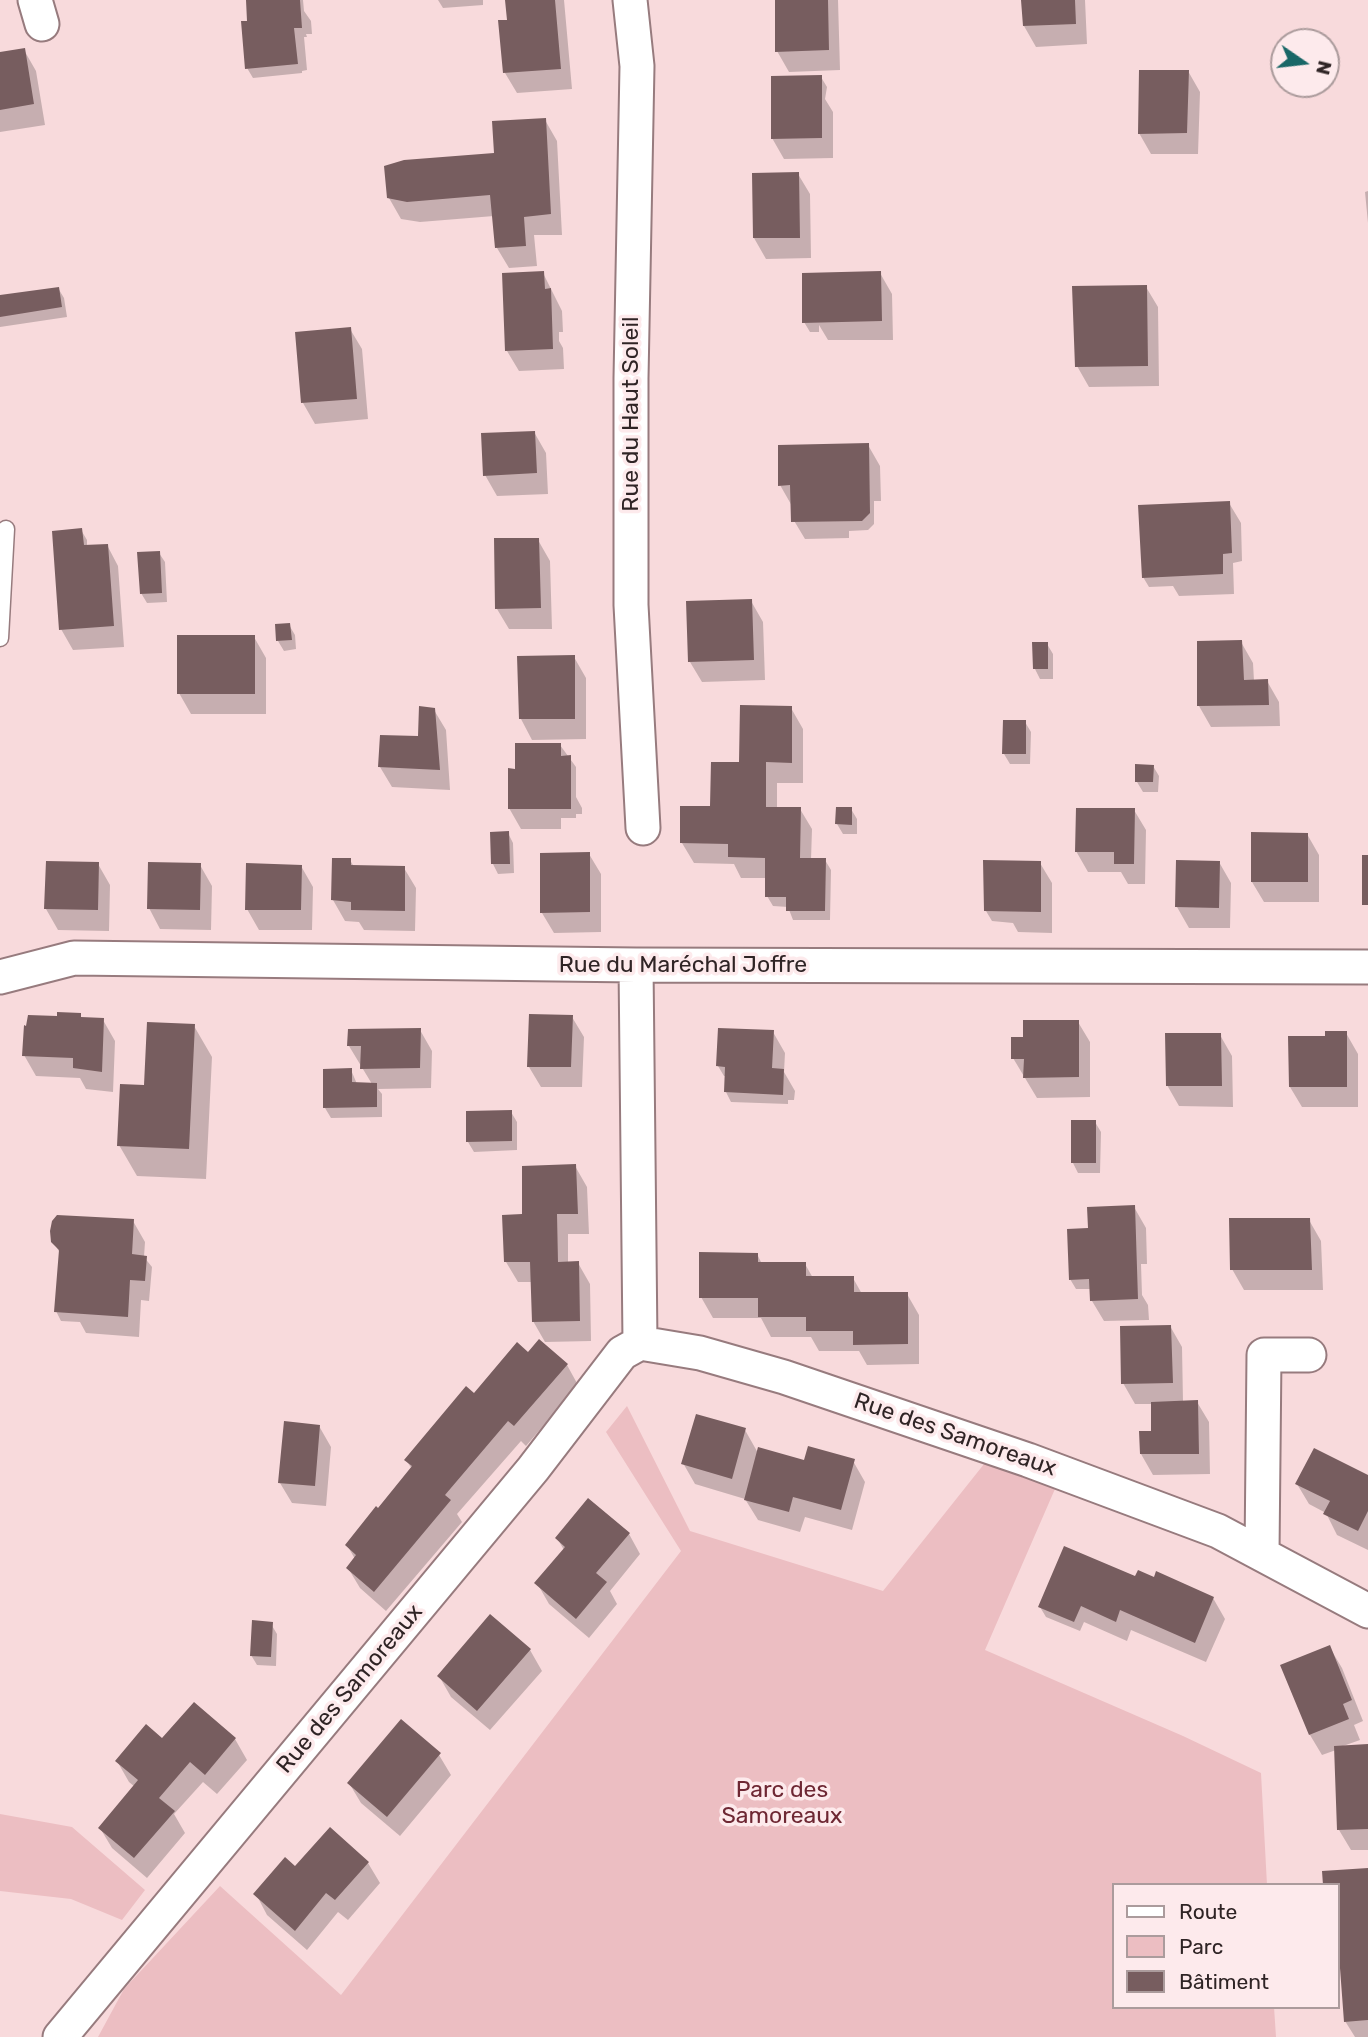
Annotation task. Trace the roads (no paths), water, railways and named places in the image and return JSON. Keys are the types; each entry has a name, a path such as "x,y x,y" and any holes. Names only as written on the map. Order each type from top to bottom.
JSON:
{"street":[{"name":"Rue du Haut Soleil","path":"630,0 636,66 631,378 631,604 643,828"},
{"name":"Rue du Maréchal Joffre","path":"0,977 74,958 636,965 1368,967"},
{"path":"636,965 640,1343"},
{"name":"Rue des Samoreaux","path":"60,2037 533,1469 622,1353 640,1343 700,1353 784,1377 1028,1460 1218,1531 1368,1611"},
{"path":"1262,1553 1264,1355 1309,1355"}],"lane":[{"path":"0,638 6,529"}],"park label":[{"name":"Parc des Samoreaux","path":"782,1803"}]}
